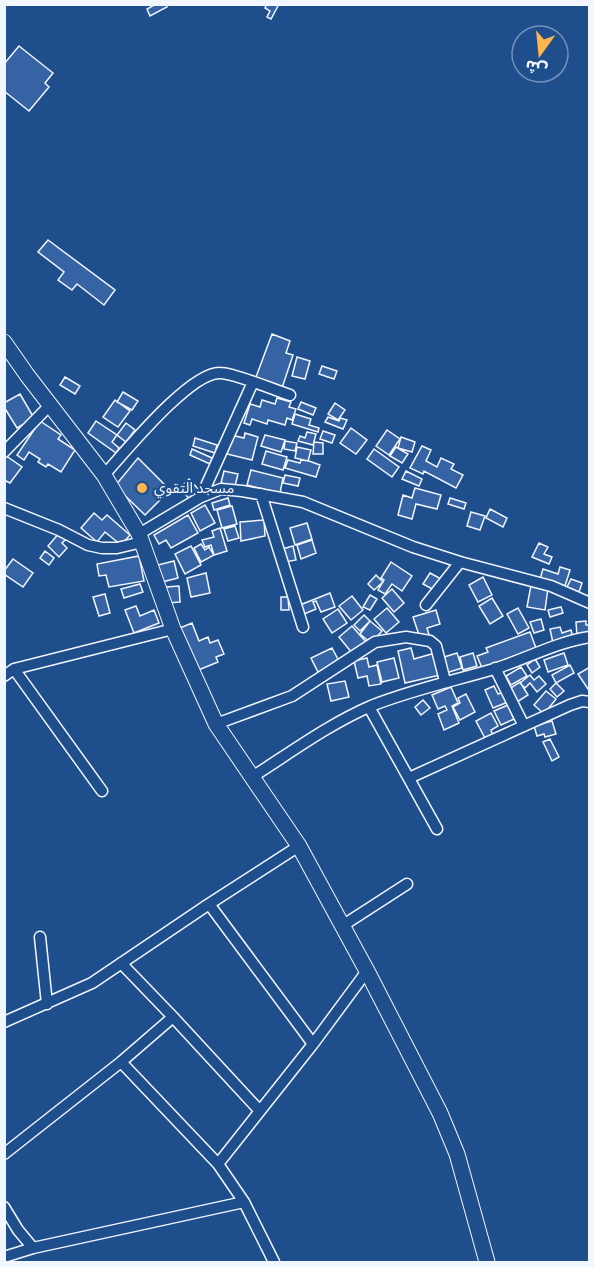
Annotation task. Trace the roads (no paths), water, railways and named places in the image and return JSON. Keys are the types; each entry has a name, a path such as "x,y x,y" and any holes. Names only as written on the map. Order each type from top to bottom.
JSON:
{"main road":[{"path":"4,342 104,475 141,538 173,628 216,724 298,846 367,971 440,1113 458,1154 472,1212 488,1263"}],"street":[{"path":"104,475 178,396 200,378 211,373 223,372 290,395"},
{"path":"201,497 253,382"},
{"path":"4,452 50,405"},
{"path":"4,508 59,530 88,545 117,548 141,538 201,497 221,489 261,494 303,502 413,547 551,586 590,603"},
{"path":"261,494 303,627"},
{"path":"426,605 460,562"},
{"path":"102,791 9,673 173,628"},
{"path":"252,777 369,707 590,637"},
{"path":"216,724 292,696 375,642 406,638 430,641 436,646 446,681"},
{"path":"495,668 524,726"},
{"path":"409,778 570,705 582,701 590,702"},
{"path":"369,707 437,829"},
{"path":"4,1022 92,983 298,846"},
{"path":"342,926 407,884"},
{"path":"209,904 313,1044"},
{"path":"40,937 47,1004"},
{"path":"121,963 259,1110"},
{"path":"218,1164 313,1044 367,971"},
{"path":"4,1154 121,1062 173,1017"},
{"path":"121,1062 218,1164 244,1202 274,1263"},
{"path":"4,1257 33,1248 244,1202"},
{"path":"4,1207 18,1230 33,1248"}],"place":[{"name":"مسجد التقوي","path":"142,488"}]}
